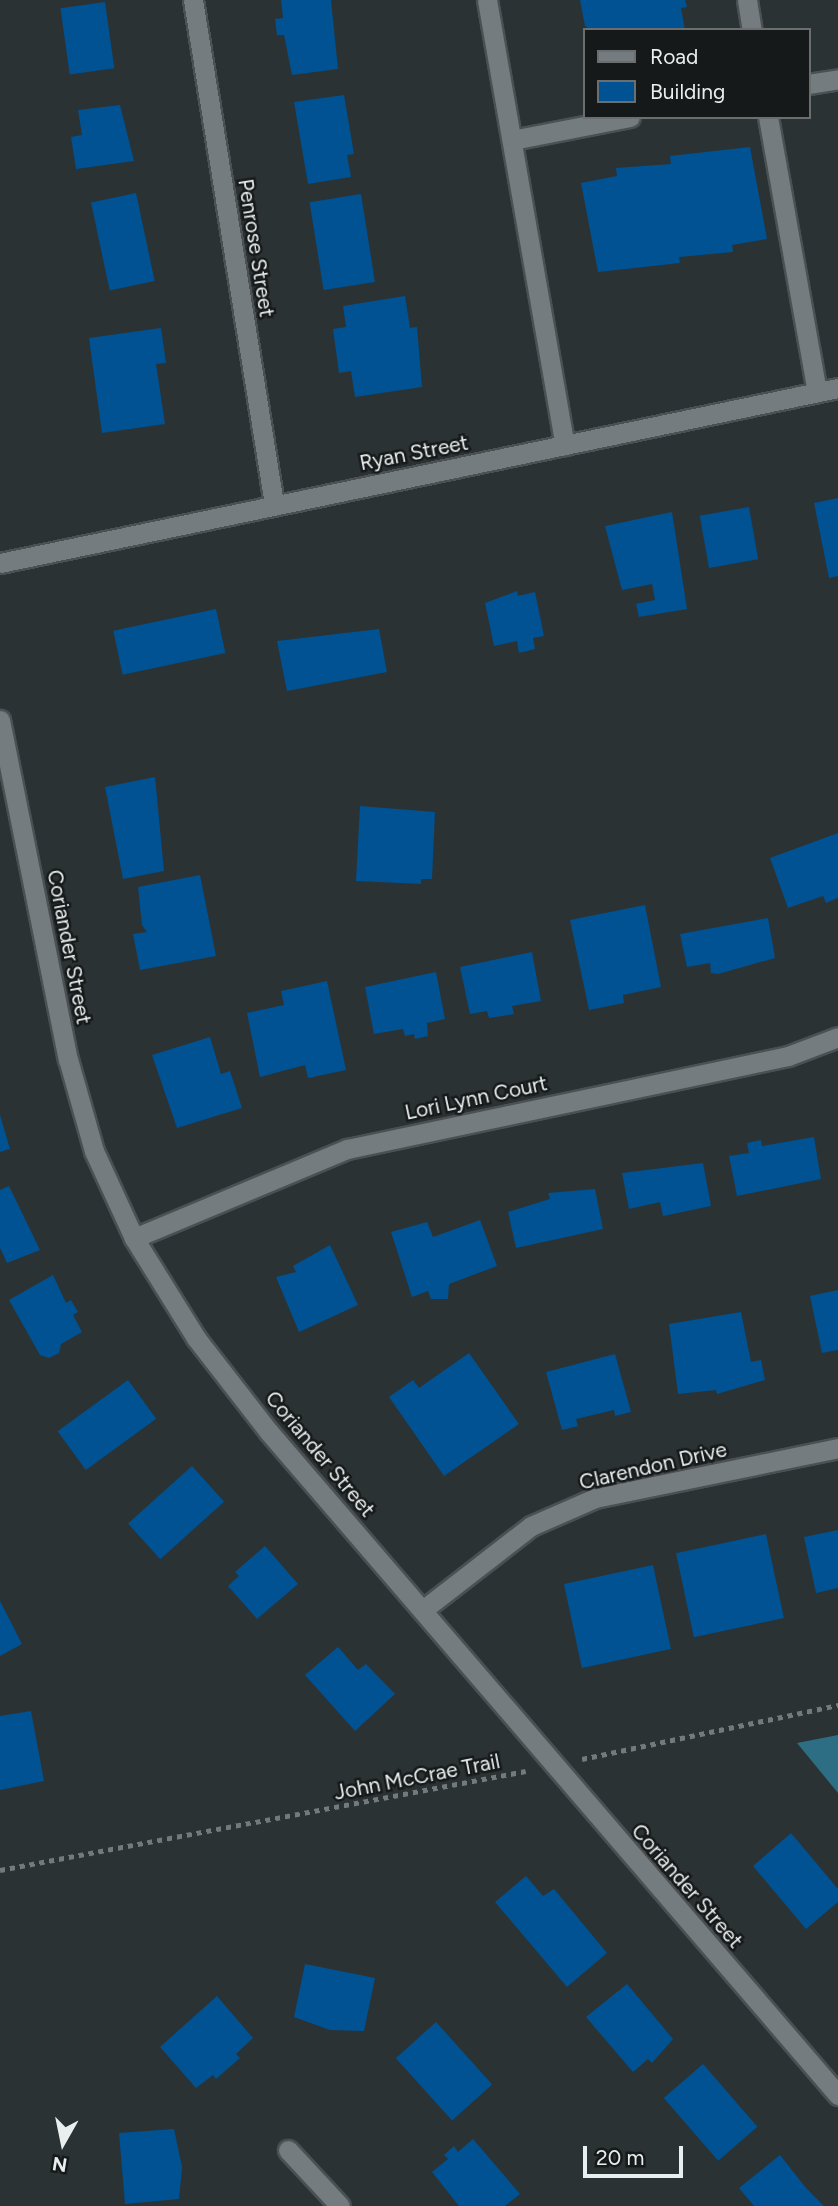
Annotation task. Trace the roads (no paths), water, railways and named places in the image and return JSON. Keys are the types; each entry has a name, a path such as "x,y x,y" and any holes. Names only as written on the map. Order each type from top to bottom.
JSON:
{"street":[{"name":"Penrose Street","path":"193,0 274,504"},
{"path":"487,0 565,445"},
{"path":"747,0 752,28"},
{"path":"810,84 838,79"},
{"path":"512,140 620,119"},
{"path":"768,119 817,392"},
{"name":"Ryan Street","path":"0,563 838,388"},
{"name":"Coriander Street","path":"0,720 68,1059 94,1152 134,1238 204,1349 269,1432 424,1609 551,1765 838,2095"},
{"name":"Lori Lynn Court","path":"134,1238 346,1149 788,1056 838,1037"},
{"name":"Clarendon Drive","path":"424,1609 531,1526 595,1499 838,1448"},
{"path":"288,2150 340,2206"}]}
